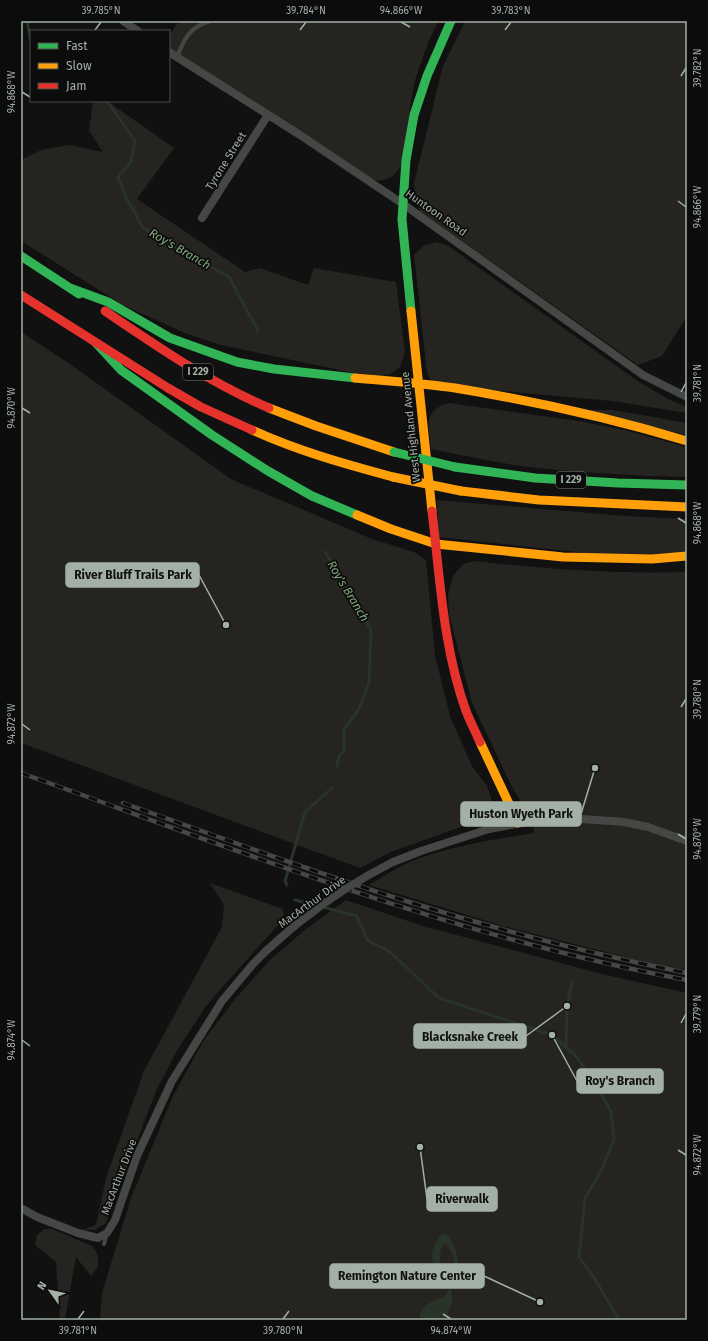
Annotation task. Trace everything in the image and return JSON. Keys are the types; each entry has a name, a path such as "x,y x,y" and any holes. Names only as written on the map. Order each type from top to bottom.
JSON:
{"main road":[{"name":"West Highland Avenue","path":"451,21 427,76 414,115 406,160 402,219 439,584 450,658 466,711 518,823"},
{"name":"I 229","path":"21,256 175,358 240,396 330,431 394,452 455,467 535,478 687,485"},
{"path":"70,288 108,302 170,338 237,362 274,369 454,388 594,415 687,441"},
{"name":"I 229","path":"21,295 168,388 201,407 276,441 324,458 393,478 461,492 539,500 687,507"},
{"path":"96,343 121,370 212,435 268,471 312,496 391,529 436,544 563,557 652,559 687,556"}],"street":[{"path":"123,21 136,30"},
{"name":"Huntoon Road","path":"170,53 403,204 643,375 687,396"},
{"name":"Tyrone Street","path":"202,218 268,115"},
{"name":"MacArthur Drive","path":"107,1233 115,1220 138,1156 172,1081 222,1001 253,964 267,950 317,908 393,862 489,828 518,823 567,818 624,822 648,827 687,841"},
{"path":"21,1208 37,1217 78,1233 98,1238 107,1233"}],"lane":[{"path":"177,57 183,43 191,31 202,23 211,21"},
{"path":"104,1244 107,1233"}],"shaded area":[{"path":"179,21 439,21 429,40 414,83 402,165 396,173 385,180 371,180 170,53 170,34"},
{"path":"465,21 687,21 687,316 662,356 638,365 420,211 415,200 414,183 443,66"},
{"path":"93,102 108,102 174,148 137,199 245,272 260,268 308,285 314,268 396,282 405,352 400,367 389,375 373,377 221,345 187,334 123,305 21,241 21,160 41,150 70,145 103,152 89,131"},
{"path":"435,242 447,245 639,382 670,400 687,407 687,413 612,401 479,389 431,381 427,373 414,255 423,246"},
{"path":"21,332 70,364 231,479 372,539 414,552 426,560 435,655 450,716 472,766 487,786 491,798 491,810 478,821 391,852 360,868 21,743"},
{"path":"449,403 579,421 624,430 687,447 687,477 612,474 537,468 431,449 429,420 435,410 440,406"},
{"path":"580,410 613,410 687,423 687,435"},
{"path":"437,500 625,516 687,519 687,559 658,561 439,537"},
{"path":"475,561 581,570 687,572 687,970 661,966 503,926 369,885 404,865 439,852 480,842 534,833 533,815 524,806 513,789 472,703 449,614 448,594 453,576 463,564"},
{"path":"210,883 283,909 284,919 206,1006 178,1049 156,1091 106,1223 95,1230 82,1230 96,1225 106,1178 144,1071 222,927 224,905"},
{"path":"346,900 423,926 602,974 687,993 687,1320 100,1320 102,1293 131,1198 173,1096 204,1040 235,999 271,959 306,929"},
{"path":"44,1229 52,1229 92,1246 98,1255 98,1267 91,1276 76,1257 65,1320 60,1320 56,1262 35,1245 37,1235"},
{"path":"442,1234 447,1234 453,1244 459,1266 458,1278 455,1281 453,1255 446,1244 443,1244 440,1258 443,1273 448,1281 445,1285 437,1272 432,1258 432,1252"},
{"path":"449,1289 451,1290 452,1294 452,1302 445,1320 420,1320 422,1310 428,1304 446,1296"}],"waterway":[{"name":"Roy's Branch","path":"27,21 30,36"},
{"name":"Roy's Branch","path":"108,102 135,141 131,162 118,177 126,197 143,228 229,277 258,331"},
{"name":"Roy's Branch","path":"325,552 371,630 369,683 359,709 344,729 344,750 339,756 337,766"},
{"name":"Roy's Branch","path":"287,885 285,881 305,812 332,788"},
{"name":"Roy's Branch","path":"295,900 357,916 367,940 390,952 439,998 552,1035 576,1056 599,1089 611,1112 614,1140 599,1175 585,1198 579,1257 595,1279 619,1320"},
{"path":"566,1047 567,1006 572,983"}],"railway":[{"path":"21,773 267,862 433,917 517,941 601,962 687,980"},
{"path":"123,803 334,878 441,912 545,941 687,973"}],"traffic: fast":[{"path":"411,311 402,219 406,160 414,115 427,76 451,21"},
{"path":"21,256 79,294"},
{"path":"70,288 108,302 170,338 237,362 274,369 355,378"},
{"path":"96,343 121,370 212,435 268,471 312,496 357,515"},
{"path":"394,452 455,467"},
{"path":"455,467 535,478 687,485"}],"traffic: slow":[{"path":"411,311 432,511"},
{"path":"355,378 418,383 485,393 572,411 687,441"},
{"path":"269,408 316,426 394,452"},
{"path":"252,430 304,451 393,477"},
{"path":"393,477 461,491"},
{"path":"461,491 539,500 687,507"},
{"path":"357,515 391,529 436,544 563,557 652,559 687,556"},
{"path":"480,742 518,823"}],"traffic: jam":[{"path":"21,295 168,388 201,407 252,430"},
{"path":"105,311 205,376 269,408"},
{"path":"432,511 443,612 452,662 466,711 480,742"}],"place":[{"name":"River Bluff Trails Park","path":"226,625"},
{"name":"Huston Wyeth Park","path":"595,768"},
{"name":"Blacksnake Creek","path":"567,1006"},
{"name":"Roy's Branch","path":"552,1035"},
{"name":"Riverwalk","path":"420,1147"},
{"name":"Remington Nature Center","path":"540,1302"}]}
